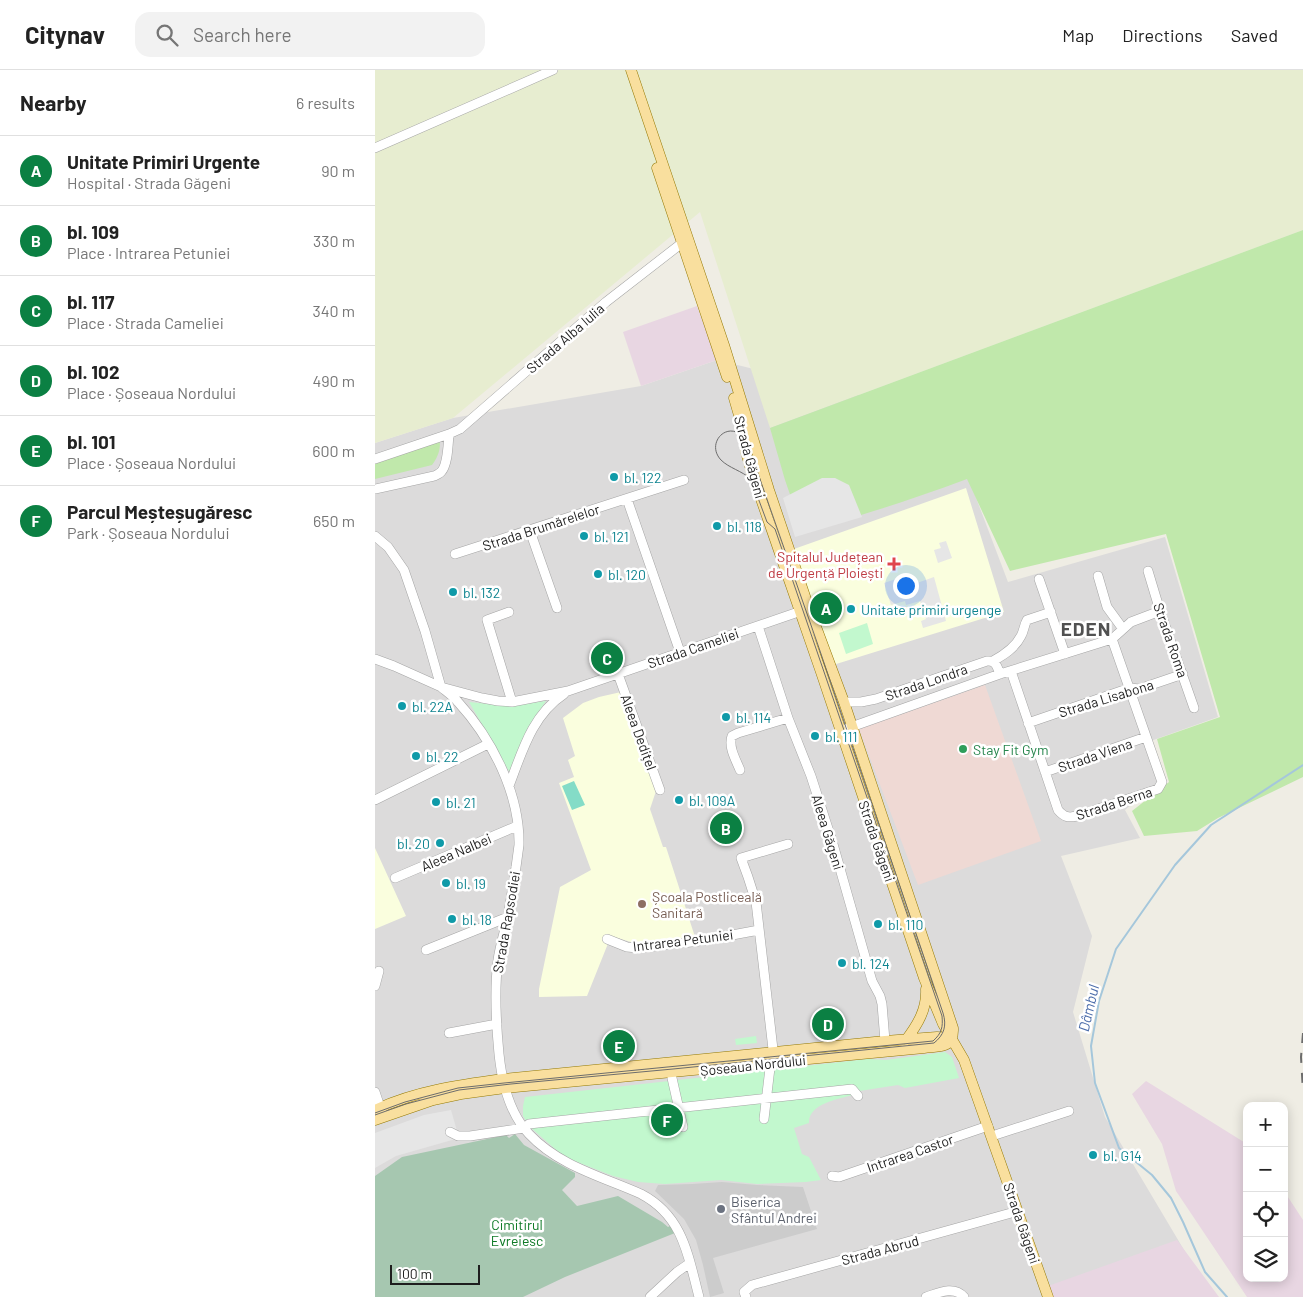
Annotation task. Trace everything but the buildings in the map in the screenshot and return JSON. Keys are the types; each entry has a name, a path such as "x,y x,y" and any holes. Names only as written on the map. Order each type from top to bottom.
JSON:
{"main road":[{"name":"Strada Găgeni","path":"624,70 769,490 840,731 923,978 943,1024 964,1060 1048,1297"},
{"name":"Strada Găgeni","path":"631,70 689,239 743,416"},
{"name":"Strada Găgeni","path":"805,610 844,702 953,1028 952,1038"},
{"path":"906,1040 918,1024 924,1007 926,990 923,978"},
{"path":"923,1038 932,1033 939,1014"},
{"name":"Șoseaua Nordului","path":"378,1114 504,1084 732,1056 737,1052 767,1048 773,1052 923,1038 952,1038 951,1042 947,1045 772,1065 504,1084"}],"street":[{"path":"375,148 553,70"},
{"name":"Strada Alba Iulia","path":"375,459 460,429 606,302 683,243"},
{"path":"375,489 441,473 444,468 449,434"},
{"name":"Strada Brumărelelor","path":"455,554 684,480"},
{"path":"627,499 680,652"},
{"path":"531,530 557,608"},
{"path":"375,536 388,547 404,570 425,631 441,687"},
{"name":"Strada Roma","path":"1147,572 1195,708"},
{"path":"1098,576 1107,607 1123,629"},
{"path":"1039,579 1065,654"},
{"name":"Strada Cameliei","path":"375,659 441,687 482,698 512,702 568,691 805,610"},
{"path":"509,612 487,620 512,702"},
{"path":"999,674 993,661 1008,653 1021,637 1027,620 1051,612"},
{"name":"Strada Londra","path":"840,731 999,674 1112,639 1131,622 1160,612"},
{"name":"Aleea Găgeni","path":"758,626 788,718 811,776 833,844 872,981 880,996 885,1041"},
{"path":"1112,639 1146,737"},
{"name":"Strada Londra","path":"844,702 861,702 876,699 987,661 993,661"},
{"path":"1011,671 1045,772"},
{"name":"Aleea Dedițel","path":"618,674 660,790"},
{"name":"Strada Lisabona","path":"1028,722 1130,688 1139,689 1183,674"},
{"path":"925,683 931,699"},
{"name":"Strada Rapsodiei","path":"441,687 457,700 488,744 509,786 515,807 519,846 498,961 496,999 504,1084 513,1112 524,1128 539,1144 551,1153 572,1165 641,1194 654,1201 669,1215 676,1226 690,1263 699,1297"},
{"path":"509,786 529,734 536,722 551,703 568,691"},
{"path":"739,770 731,748 730,741 732,736 788,718"},
{"name":"Strada Viena","path":"1045,772 1146,737"},
{"name":"Strada Berna","path":"1045,772 1058,810 1066,818 1077,816 1158,788 1163,782 1146,737"},
{"path":"375,800 488,744"},
{"name":"Aleea Nalbei","path":"395,878 517,826"},
{"path":"764,1119 773,1052 756,902 741,858 788,844"},
{"path":"426,950 507,917"},
{"name":"Intrarea Petuniei","path":"607,939 627,947 638,948 700,941 759,930"},
{"path":"375,986 379,972"},
{"path":"449,1033 497,1024"},
{"path":"672,1078 683,1127"},
{"path":"449,1132 457,1136 470,1136 524,1128 529,1124 654,1112 851,1089 858,1096"},
{"path":"375,1092 378,1114"},
{"name":"Intrarea Castor","path":"832,1176 839,1177 990,1131 1069,1111"},
{"path":"654,1112 664,1129"},
{"name":"Strada Abrud","path":"745,1295 752,1285 1018,1211"},
{"path":"650,1297 677,1272 690,1263"},
{"path":"926,1297 952,1290 957,1291 963,1297"}],"shaded area":[{"path":"375,70 1303,70 1303,230 770,428 700,212 453,418 375,443"},
{"path":"697,306 717,360 641,386 623,332"},
{"path":"717,360 945,416 1008,582 1165,537 1218,717 1145,743 1159,781 1125,810 1140,838 1061,856 1092,936 1073,1012 1105,1117 1212,1297 375,1297 375,443 453,418 641,386"},
{"path":"822,478 835,478 849,485 862,517 795,537 783,498"},
{"name":"Spitalul Județean de Urgență Ploiești","path":"966,488 1004,612 833,665 794,549"},
{"path":"946,541 952,558 938,563 934,550 941,548 939,543"},
{"path":"934,577 946,621 923,628 921,621 926,619 920,601 906,605 905,601 891,605 884,583 896,579 900,589"},
{"path":"985,685 1041,841 918,885 859,729"},
{"path":"621,692 656,791 650,809 663,847 666,847 695,937 641,945 611,936 587,996 539,997 539,989 560,887 591,870 559,783 574,777 568,760 575,756 563,718 583,703"},
{"path":"375,848 406,916 375,929"},
{"path":"1146,1081 1243,1142 1243,1282 1288,1282 1288,1197 1303,1220 1303,1297 1247,1297 1176,1191 1162,1144 1132,1094"},
{"path":"451,1110 459,1138 396,1156 375,1168 375,1133 424,1115"},
{"path":"722,1182 803,1187 817,1229 713,1258 724,1293 710,1297 696,1240 684,1219 655,1191 658,1185"},
{"path":"1177,1240 1219,1297 1052,1297 1048,1286"}],"green space":[{"path":"1303,230 1303,777 1218,818 1197,831 1144,836 1132,811 1169,782 1157,739 1220,717 1166,534 1010,571 967,479 926,494 803,532 770,428"},
{"path":"439,439 439,453 432,465 375,479 375,456"},
{"path":"867,623 873,644 846,654 839,633"},
{"path":"546,701 527,729 510,773 469,702 511,706"},
{"path":"574,781 585,805 572,810 562,786"},
{"path":"756,1036 757,1043 736,1045 735,1039"},
{"path":"945,1052 952,1057 959,1078 905,1088 898,1085 853,1092 853,1095 825,1103 813,1111 809,1123 794,1128 802,1154 809,1157 821,1180 757,1184 721,1180 665,1184 638,1182 613,1176 567,1158 530,1127 523,1116 525,1097 868,1059 886,1060"},
{"name":"Cimitirul Evreiesc","path":"515,1134 524,1145 575,1173 575,1177 562,1190 577,1206 618,1196 668,1227 670,1226 675,1233 565,1277 523,1297 375,1297 375,1176 402,1157 506,1135 509,1138"}],"waterway":[{"name":"Dâmbul","path":"1227,1297 1205,1272 1171,1198 1152,1175 1119,1148 1095,1083 1091,1046 1099,1001 1116,949 1175,865 1211,825 1303,765"}],"tram line":[{"path":"375,1113 405,1102 458,1088 933,1041 940,1032 942,1016 775,529 767,522 751,479 724,463 717,453 716,446 722,434 734,431 747,442 819,648 943,1013 945,1026 940,1037 934,1043 459,1090 406,1104 375,1115"}],"railway":[{"path":"1303,1033 1301,1057 1303,1092"}],"place":[{"name":"bl. 122","path":"614,477"},
{"name":"bl. 118","path":"717,526"},
{"name":"bl. 121","path":"584,536"},
{"name":"Spitalul Județean de Urgență Ploiești","path":"894,564"},
{"name":"bl. 120","path":"598,574"},
{"name":"bl. 132","path":"453,592"},
{"name":"Unitate Primiri Urgente","path":"826,608"},
{"name":"Unitate primiri urgenge","path":"851,609"},
{"name":"bl. 117","path":"607,658"},
{"name":"bl. 22A","path":"402,706"},
{"name":"bl. 114","path":"726,717"},
{"name":"bl. 111","path":"815,736"},
{"name":"Stay Fit Gym","path":"963,749"},
{"name":"bl. 22","path":"416,756"},
{"name":"bl. 109A","path":"679,800"},
{"name":"bl. 21","path":"436,802"},
{"name":"bl. 109","path":"726,828"},
{"name":"bl. 20","path":"440,843"},
{"name":"bl. 19","path":"446,883"},
{"name":"Școala Postliceală Sanitară","path":"642,904"},
{"name":"bl. 18","path":"452,919"},
{"name":"bl. 110","path":"878,924"},
{"name":"bl. 124","path":"842,963"},
{"name":"bl. 102","path":"828,1024"},
{"name":"bl. 101","path":"619,1046"},
{"name":"Parcul Meșteșugăresc","path":"667,1120"},
{"name":"bl. G14","path":"1093,1155"},
{"name":"Biserica Sfântul Andrei","path":"721,1209"}],"district":[{"name":"EDEN","path":"1086,628"}]}
